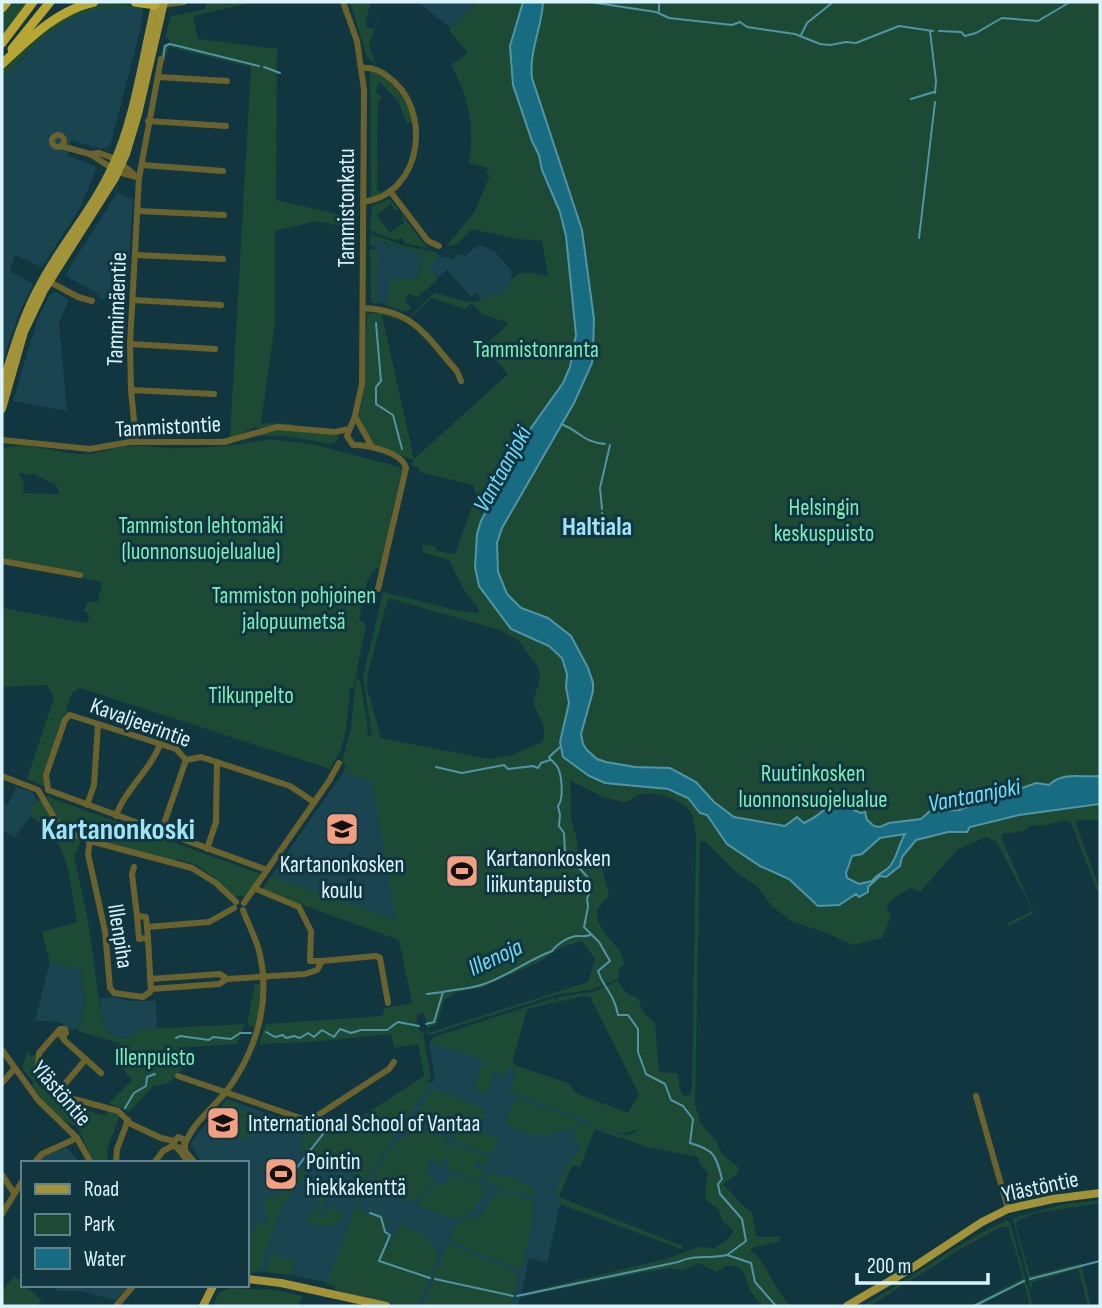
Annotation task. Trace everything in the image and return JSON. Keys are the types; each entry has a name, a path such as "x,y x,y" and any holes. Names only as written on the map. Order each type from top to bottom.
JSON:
{"highway":[{"path":"2,8 7,2"},
{"path":"2,43 33,2"},
{"path":"2,62 50,2"},
{"path":"2,62 60,16 94,2"},
{"path":"135,2 160,3"}],"main road":[{"path":"2,386 19,330 46,279 117,166 160,3"},
{"path":"2,408 24,332 46,279"},
{"name":"Ylästöntie","path":"847,1306 982,1222 1008,1209 1053,1199 1100,1193"},
{"path":"248,1279 281,1283 386,1306"},
{"path":"203,1306 209,1287"}],"street":[{"path":"160,3 184,2"},
{"name":"Tammistonkatu","path":"343,2 357,41 362,68 362,384 350,428"},
{"name":"Tammimäentie","path":"136,441 130,344 138,178 161,59"},
{"path":"362,68 375,69 398,85 410,103 416,122 416,143 411,163 402,179 390,191 363,202"},
{"path":"158,77 227,81"},
{"path":"148,121 226,126"},
{"path":"62,143 90,154 99,153 138,178"},
{"path":"142,165 223,171"},
{"path":"390,191 426,238 439,246"},
{"path":"138,211 224,215"},
{"path":"135,255 223,259"},
{"path":"46,279 78,297 92,301"},
{"path":"133,300 221,305"},
{"path":"363,308 392,311 411,321 457,371 461,381"},
{"path":"130,344 215,349"},
{"path":"131,390 214,394"},
{"path":"355,416 373,448"},
{"name":"Tammistontie","path":"2,440 90,449 136,441 224,442 277,426 335,432 350,428"},
{"path":"360,427 350,428 348,440 354,445 361,444 397,455 406,468 378,590"},
{"name":"Tammistontie","path":"335,432 348,440"},
{"path":"361,444 366,437"},
{"path":"2,561 80,575"},
{"name":"Kavaljeerintie","path":"48,790 46,775 67,716 72,716 178,750 186,760 199,757 290,786 314,802"},
{"path":"87,805 94,785 98,724"},
{"path":"116,816 119,806 156,757 160,744"},
{"path":"160,832 186,760"},
{"path":"207,849 216,822 217,762"},
{"path":"147,927 209,922 239,905 267,870 339,763"},
{"path":"2,776 35,788 59,826 69,833 90,841 174,862 200,872 239,905 257,940 263,977 263,1001 258,1029 241,1069 225,1093 192,1130 179,1143 163,1151 156,1161"},
{"path":"41,794 48,790 267,870"},
{"name":"Illenpiha","path":"90,841 88,854 105,931 110,988 114,993 143,997 149,994 151,989 150,979 220,974 227,979"},
{"path":"134,852 132,874 139,939 148,938"},
{"path":"254,888 299,907 311,931 310,973 317,970 322,961"},
{"path":"137,916 146,917 150,979"},
{"path":"310,961 378,957 388,1003"},
{"name":"Illenpiha","path":"151,989 219,984 227,979 310,973"},
{"path":"101,1073 61,1035 39,1053 38,1075 58,1092 79,1101 118,1111 153,1135 179,1143 193,1161"},
{"name":"Ylästöntie","path":"2,1050 38,1100 77,1138 90,1161"},
{"path":"58,1092 86,1059"},
{"path":"178,1076 309,1121 389,1069 394,1062"},
{"path":"2,1083 15,1068"},
{"path":"976,1096 1008,1209"},
{"path":"116,1161 117,1149 128,1120"},
{"path":"36,1161 42,1154 77,1138"},
{"path":"179,1143 188,1161"},
{"path":"2,1175 14,1193"},
{"path":"2,1214 21,1183"},
{"path":"116,1306 132,1287"}],"shaded area":[{"path":"417,2 474,2 476,4 451,28"},
{"path":"121,5 143,9 141,27 110,146 102,149 71,140 68,156 95,166 96,169 80,208 42,267 15,255 10,271 33,284 20,311 2,364 2,80 53,28 90,9"},
{"path":"117,193 133,199 127,296 100,299 98,294 65,275"},
{"path":"375,240 424,255 416,278 390,306 375,301"},
{"path":"483,246 495,252 512,271 511,284 500,296 492,294 483,301 475,293 471,297 447,270 438,277 428,267 440,256 454,259 455,254 465,256 476,247"},
{"path":"56,292 69,300 59,322 67,411 13,401 37,321 50,295"},
{"name":"Kartanonkosken koulu","path":"347,767 371,775 397,921 271,876"},
{"path":"16,787 32,792 38,801 29,807 33,812 15,837 2,831 2,798 7,807"},
{"path":"50,962 81,969 85,1005 79,1028 70,1030 63,1024 52,1021 35,1021"},
{"path":"112,997 130,1001 156,1001 157,1028 136,1032 128,1039 110,1034 102,1020 100,998"},
{"path":"434,1039 512,1062 568,1083 577,1094 628,1113 618,1138 594,1129 580,1167 575,1165 571,1168 558,1196 560,1204 547,1263 529,1258 522,1291 524,1293 518,1306 412,1306 331,1283 275,1272 254,1271 290,1185 281,1195 266,1203 268,1222 254,1227 252,1233 248,1235 248,1161 201,1161 191,1146 193,1140 227,1099 311,1129 365,1175 427,1082 435,1081 429,1042"},
{"path":"67,1147 78,1161 38,1161"},
{"path":"57,1287 126,1289 115,1300 80,1291 57,1291"}],"green space":[{"path":"11,2 30,2 2,38 2,15"},
{"path":"254,2 193,16 198,39 277,49 276,200 350,217 350,208 353,208 355,222 351,223 355,227 354,234 351,234 350,228 316,221 275,231 275,322 261,423 293,426 259,429 255,427 230,439 209,440 230,437 251,67 169,47 165,61 160,58 163,45 170,40 165,37 171,16 206,9 206,3"},
{"path":"350,2 371,2 365,22 366,28 374,28 384,2 369,45 376,65 367,57"},
{"name":"Tammistonranta","path":"474,2 523,2 512,34 510,65 523,116 552,190 566,236 576,335 570,367 563,383 531,428 523,448 481,521 477,534 475,567 479,586 511,629 549,646 562,658 567,674 569,703 560,742 563,757 586,774 605,782 655,788 688,798 690,804 707,815 723,839 751,860 789,879 811,899 839,905 868,887 872,881 859,884 847,878 846,873 852,856 862,854 880,838 899,832 970,827 1020,814 1100,804 1100,820 1077,820 1076,824 1100,890 1100,898 1071,823 1066,820 1041,826 1030,825 1024,831 1002,834 1002,839 1034,913 1008,926 1009,922 1031,912 1032,909 996,841 986,837 958,849 920,892 911,888 886,906 891,916 882,938 853,945 791,921 771,905 757,886 737,873 706,842 700,841 695,1104 701,1124 716,1141 722,1154 738,1167 738,1173 723,1185 751,1211 757,1237 780,1237 778,1242 750,1250 762,1262 791,1306 762,1306 738,1267 725,1266 717,1272 699,1263 683,1270 669,1268 520,1297 527,1292 666,1259 699,1247 715,1248 734,1231 722,1221 719,1210 706,1200 708,1173 698,1157 647,1147 595,1129 580,1167 575,1165 571,1168 559,1197 683,1246 681,1249 560,1204 558,1196 554,1194 569,1162 582,1147 572,1135 580,1126 596,1125 622,1135 639,1129 623,1134 509,1091 517,1071 509,1067 505,1076 494,1071 487,1094 474,1090 483,1060 433,1043 431,1038 554,998 557,1001 558,997 592,992 618,981 625,992 638,998 643,1012 655,1023 659,1072 677,1073 681,1093 684,1096 690,1095 696,838 693,817 686,807 667,797 645,794 624,802 603,797 570,780 571,818 578,854 583,859 606,865 603,873 609,895 599,907 597,916 603,930 623,957 624,964 618,971 618,979 590,990 555,995 430,1035 427,1033 423,1012 416,1016 419,1031 423,1032 431,1078 427,1081 428,1087 368,1176 365,1174 367,1178 364,1182 355,1180 356,1175 324,1163 322,1166 313,1165 309,1169 281,1207 258,1272 248,1274 248,1235 252,1233 256,1224 268,1222 264,1198 281,1195 313,1154 300,1149 304,1142 301,1141 305,1128 312,1126 305,1123 311,1125 314,1120 342,1129 424,1076 418,1044 394,1048 391,1034 259,1044 266,1024 382,1016 385,1008 412,1003 399,940 262,890 271,876 396,920 372,782 343,772 346,767 342,762 351,727 356,678 360,680 367,735 372,737 363,677 383,592 459,611 478,613 479,610 463,588 449,560 422,552 423,544 436,547 437,551 455,554 476,496 473,485 419,472 420,468 410,464 414,460 374,446 359,415 364,390 367,314 382,311 403,318 402,321 382,315 414,459 508,374 484,346 509,323 482,314 472,303 465,309 432,298 411,315 435,293 464,301 479,301 492,294 497,293 500,296 517,274 548,276 542,241 521,240 472,229 456,245 446,246 474,213 490,175 486,174 488,168 469,163 469,113 451,65 468,53 449,30 476,4","holes":["388,598 500,630 519,641 538,667 540,678 533,702 544,726 542,742 512,755 489,759 381,738 367,688 368,672","582,941 595,959 588,982 428,1033 428,1028 437,1024 444,1000 457,992 483,987 539,962 562,947","583,996 590,997 639,1094 628,1113 577,1094 568,1083 512,1062 527,1009"]},
{"name":"Helsingin keskuspuisto","path":"543,2 1100,2 1100,791 1045,793 1041,797 1015,801 1016,803 987,814 900,827 754,836 710,804 578,756 576,705 562,629 547,617 528,611 510,599 500,580 497,559 502,528 574,403 592,363 593,353 594,319 577,212 532,78 532,58"},
{"path":"105,3 143,9 118,8 79,15 47,35 2,80 2,69 24,47 49,28 75,12"},
{"path":"370,70 393,85 407,105 414,122 407,123 398,101 379,81 376,92 383,98 378,100 377,190 380,195 371,198"},
{"path":"389,199 399,210 395,210 391,204 377,215 390,233 404,223 401,213 427,248 405,243 402,238 394,240 370,230 372,206"},
{"path":"371,234 404,246 435,252 440,256 429,267 438,279 418,297 408,294 405,303 411,307 406,312 384,305 390,298 390,279 416,278 424,255 376,240 375,246 370,246"},
{"path":"370,249 377,250 379,255 376,300 379,304 372,303 371,299"},
{"path":"280,429 339,436 336,442 330,444 285,436 256,436"},
{"path":"269,439 312,444 403,468 392,513 384,570 376,568 367,581 359,620 366,625 353,688 350,688 346,732 341,750 330,771 80,688 72,693 66,711 71,713 67,714 44,786 27,779 54,698 47,685 2,687 2,608 86,623 90,616 84,611 88,601 98,602 102,582 81,578 82,572 2,558 2,449 31,446 84,454 127,446 191,448","holes":["19,474 34,474 56,485 60,494 23,493 24,483"]},
{"path":"49,795 51,798 261,874 245,896 234,896 217,879 196,865 73,833 60,823 46,797"},
{"name":"Illenpuisto","path":"41,800 71,837 81,841 74,856 88,921 102,1020 110,1034 127,1039 146,1029 245,1024 237,1044 186,1047 183,1067 178,1075 166,1084 153,1086 129,1112 109,1103 132,1080 120,1063 119,1043 78,1031 85,1005 81,969 50,962 42,932 77,922 66,862 61,849 54,837 30,816 33,812 28,807"},
{"path":"255,984 261,984 258,1016 254,1027 247,1025"},
{"path":"28,1050 31,1056 37,1055 35,1081 58,1103 106,1116 108,1110 120,1115 107,1149 108,1161 93,1161 78,1128 62,1119 44,1102 32,1085 34,1082 22,1069"},
{"path":"433,1090 483,1108 480,1128 482,1132 499,1139 491,1155 451,1139 451,1125 441,1121 438,1127 441,1131 419,1128 403,1132"},
{"path":"517,1098 579,1121 573,1129 546,1135 519,1130 504,1121"},
{"path":"227,1100 237,1103 236,1107 259,1116 263,1113 255,1135 241,1140 226,1110 218,1114"},
{"path":"418,1131 444,1136 447,1152 443,1168 440,1167 441,1163 429,1160 425,1173 436,1180 420,1196 409,1202 373,1186 371,1180 396,1143"},
{"path":"450,1143 490,1159 487,1165 477,1160 474,1166 485,1170 480,1182 447,1169"},
{"name":"Pointin hiekkakenttä","path":"278,1160 295,1173 284,1187 267,1174"},
{"path":"489,1172 518,1180 534,1190 535,1199 517,1190 498,1190 498,1185 489,1182 484,1186"},
{"path":"451,1174 481,1185 485,1192 472,1210 454,1219 416,1205 437,1183 446,1184"},
{"path":"311,1185 316,1186 313,1193 325,1198 319,1216 325,1218 332,1207 345,1215 328,1226 308,1222 312,1211 316,1212 320,1200 308,1195"},
{"path":"518,1193 533,1202 534,1206 529,1241 521,1268 518,1269 449,1240 455,1225 472,1217 477,1220 496,1194"},
{"path":"360,1196 363,1197 358,1203 358,1210 389,1220 385,1234 395,1237 400,1224 426,1236 439,1254 418,1306 396,1306 335,1290 334,1286 327,1284"},
{"path":"1100,1200 1100,1203 1037,1213 1018,1220 1016,1225 1030,1276 1081,1263 1091,1306 1088,1306 1078,1269 1032,1282 1031,1291 1013,1218 1065,1204"},
{"path":"1007,1220 1033,1306 1030,1306 1024,1283 978,1306 969,1306 1023,1278 1009,1229 1001,1227 870,1306 862,1306 970,1239"},
{"path":"448,1243 518,1273 512,1306 423,1306"},
{"path":"271,1252 272,1255 295,1261 290,1275 265,1272"},
{"path":"15,1276 21,1282 21,1287 27,1287 42,1301 36,1306 2,1306 2,1290"},
{"path":"229,1288 275,1290 303,1296 298,1306 214,1306 218,1293"}],"water":[{"path":"523,2 543,2 532,58 532,78 582,230 594,319 592,363 574,403 502,528 497,543 498,572 507,594 521,608 548,618 571,636 588,668 593,691 581,734 587,750 597,759 606,762 635,767 670,768 696,782 714,802 734,817 785,826 797,817 804,823 837,801 860,813 865,812 867,820 880,827 889,823 921,819 930,811 959,810 1036,783 1049,785 1060,778 1073,776 1100,776 1100,804 1019,815 970,827 967,832 948,832 916,840 902,857 900,866 886,877 880,876 868,887 868,892 859,897 856,894 839,905 818,906 789,879 760,866 727,844 707,815 700,813 688,798 668,789 605,783 589,776 563,757 560,742 569,703 567,674 562,658 549,646 511,629 479,586 475,567 477,534 481,521 523,448 531,428 563,383 570,367 576,335 566,236 560,212 542,170 513,85 510,46","holes":["905,834 890,866 872,881 859,884 847,878 852,856 862,854 880,838"]}],"waterway":[{"path":"590,2 656,12 669,18 732,25 740,22 747,27 795,34 830,45 856,43 899,26 933,31"},
{"path":"659,2 659,11"},
{"path":"801,35 807,23 833,2"},
{"path":"939,31 961,32 965,36 976,33 1002,18 1038,21 1070,2"},
{"path":"930,31 935,93"},
{"path":"163,59 165,46 170,44 259,66"},
{"path":"264,67 280,73"},
{"path":"911,99 934,92"},
{"path":"919,238 935,102"},
{"path":"376,323 381,381 376,387 376,404 393,415 402,449"},
{"path":"561,424 586,439 605,444"},
{"path":"602,509 600,488 610,445"},
{"path":"602,513 605,527"},
{"path":"560,747 549,757 557,766 561,780 559,826 564,833 565,852 590,880 591,891 587,898 584,927 599,942 610,961 598,971 614,1001 618,1015 628,1015 638,1029 638,1052 646,1074 665,1084 671,1100 683,1106 693,1119 690,1143 710,1151 716,1159 722,1179 718,1184 720,1194 742,1219 746,1241 727,1255 751,1263 755,1282 776,1306"},
{"path":"436,767 462,773 504,765 508,769 533,766 538,768 541,763 550,760"},
{"name":"Illenoja","path":"426,1024 434,1022 443,992 490,982 552,951 567,939 590,935"},
{"path":"427,994 443,992"},
{"name":"Illenoja","path":"266,1032 275,1037 283,1035 286,1038 300,1038 308,1033 314,1037 322,1030 334,1037 340,1029 351,1033 361,1030 387,1030 398,1022 419,1026"},
{"name":"Illenoja","path":"176,1038 231,1039 240,1033 251,1033"},
{"name":"Illenoja","path":"125,1108 134,1093 146,1086 147,1077 155,1074"},
{"path":"295,1175 295,1170 323,1134 318,1130"},
{"path":"370,1213 381,1217 385,1232 390,1235 379,1261 430,1278"},
{"path":"517,1296 690,1258 727,1255"},
{"path":"1030,1279 1100,1261"},
{"path":"435,1279 513,1296"},
{"path":"974,1306 1024,1281"}],"place":[{"name":"Kartanonkosken koulu","path":"342,829"},
{"name":"Kartanonkosken liikuntapuisto","path":"462,871"},
{"name":"International School of Vantaa","path":"223,1123"},
{"name":"Pointin hiekkakenttä","path":"281,1174"}],"district":[{"name":"Haltiala","path":"597,526"},
{"name":"Kartanonkoski","path":"118,829"}],"water label":[{"name":"Vantaanjoki","path":"502,469"},
{"name":"Vantaanjoki","path":"974,795"}],"park label":[{"name":"Tammiston lehtomäki (luonnonsuojelualue)","path":"201,538"},
{"name":"Tammiston pohjoinen jalopuumetsä","path":"294,608"},
{"name":"Tilkunpelto","path":"251,695"},
{"name":"Ruutinkosken luonnonsuojelualue","path":"813,786"}]}
